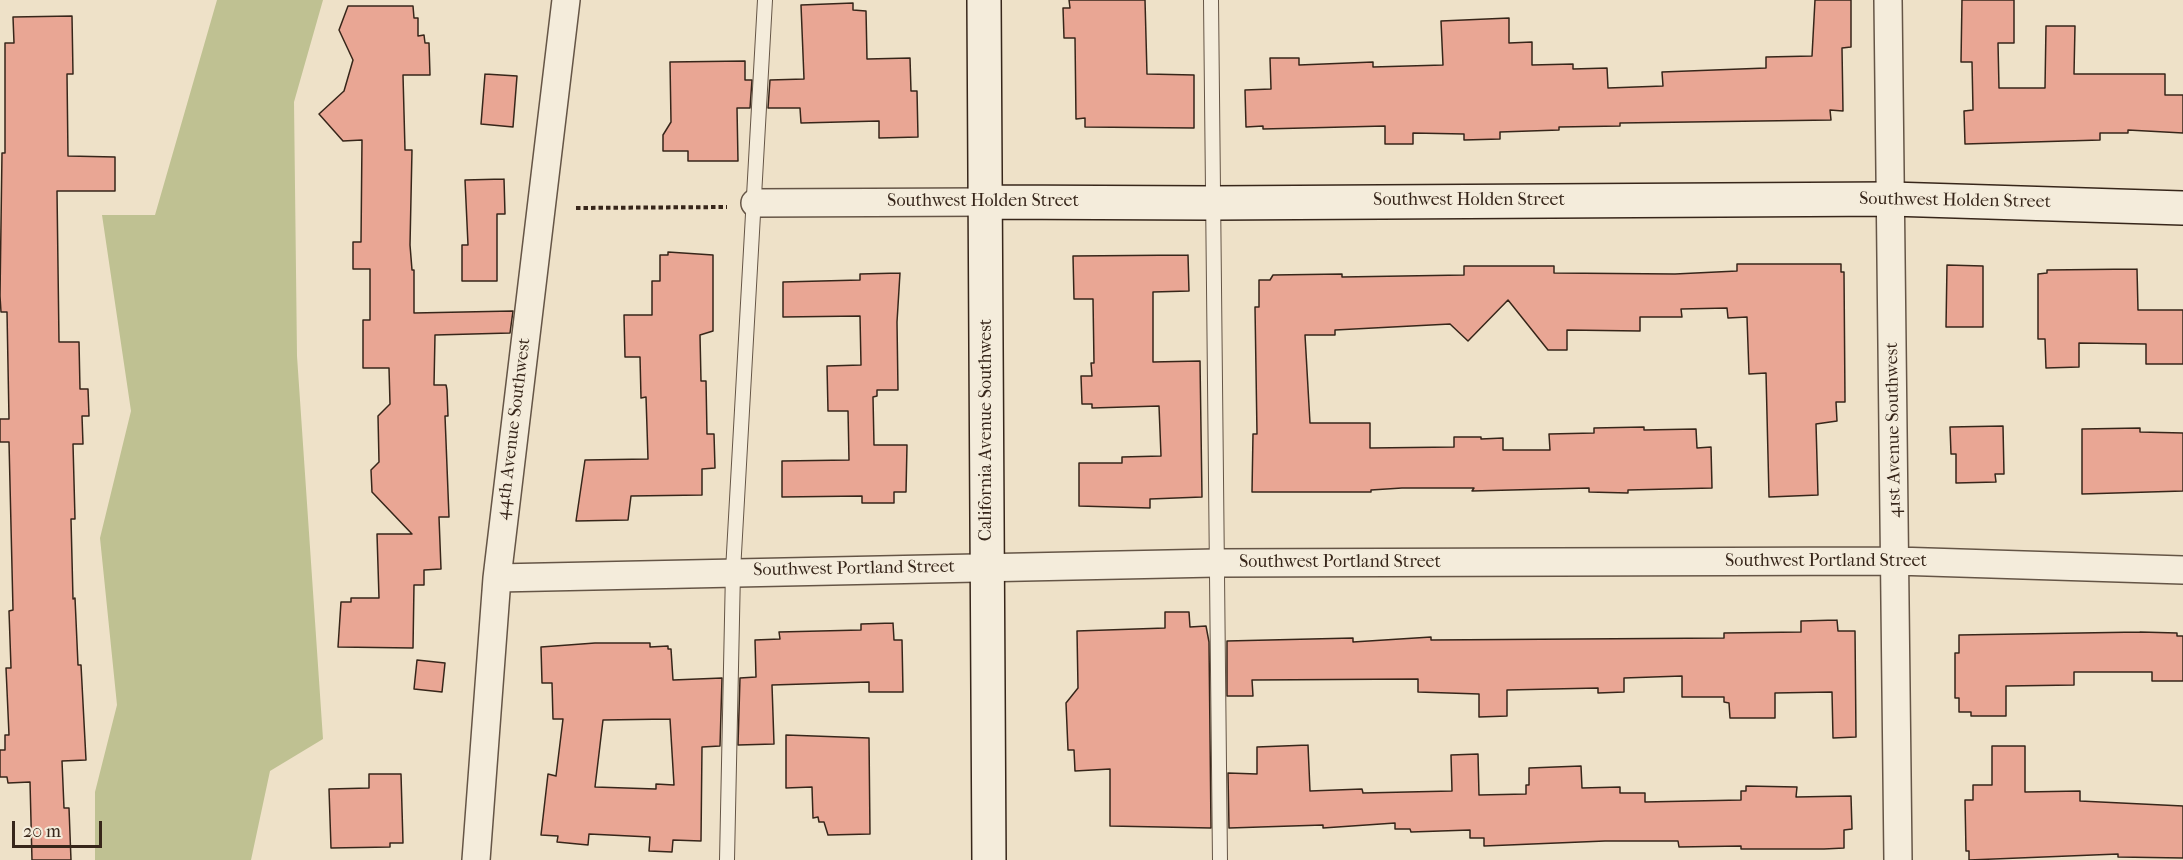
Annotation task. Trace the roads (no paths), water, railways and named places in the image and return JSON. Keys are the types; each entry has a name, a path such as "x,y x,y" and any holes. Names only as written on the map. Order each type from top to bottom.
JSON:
{"street":[{"name":"44th Avenue Southwest","path":"476,860 497,578 566,0"},
{"name":"California Avenue Southwest","path":"984,0 989,860"},
{"name":"41st Avenue Southwest","path":"1888,0 1898,860"},
{"name":"Southwest Holden Street","path":"746,205 1891,199 2183,208"},
{"name":"Southwest Portland Street","path":"497,578 734,571 1216,563 1896,561 2183,570"}],"lane":[{"path":"727,860 746,205 765,0"},
{"path":"1211,0 1220,860"}]}
